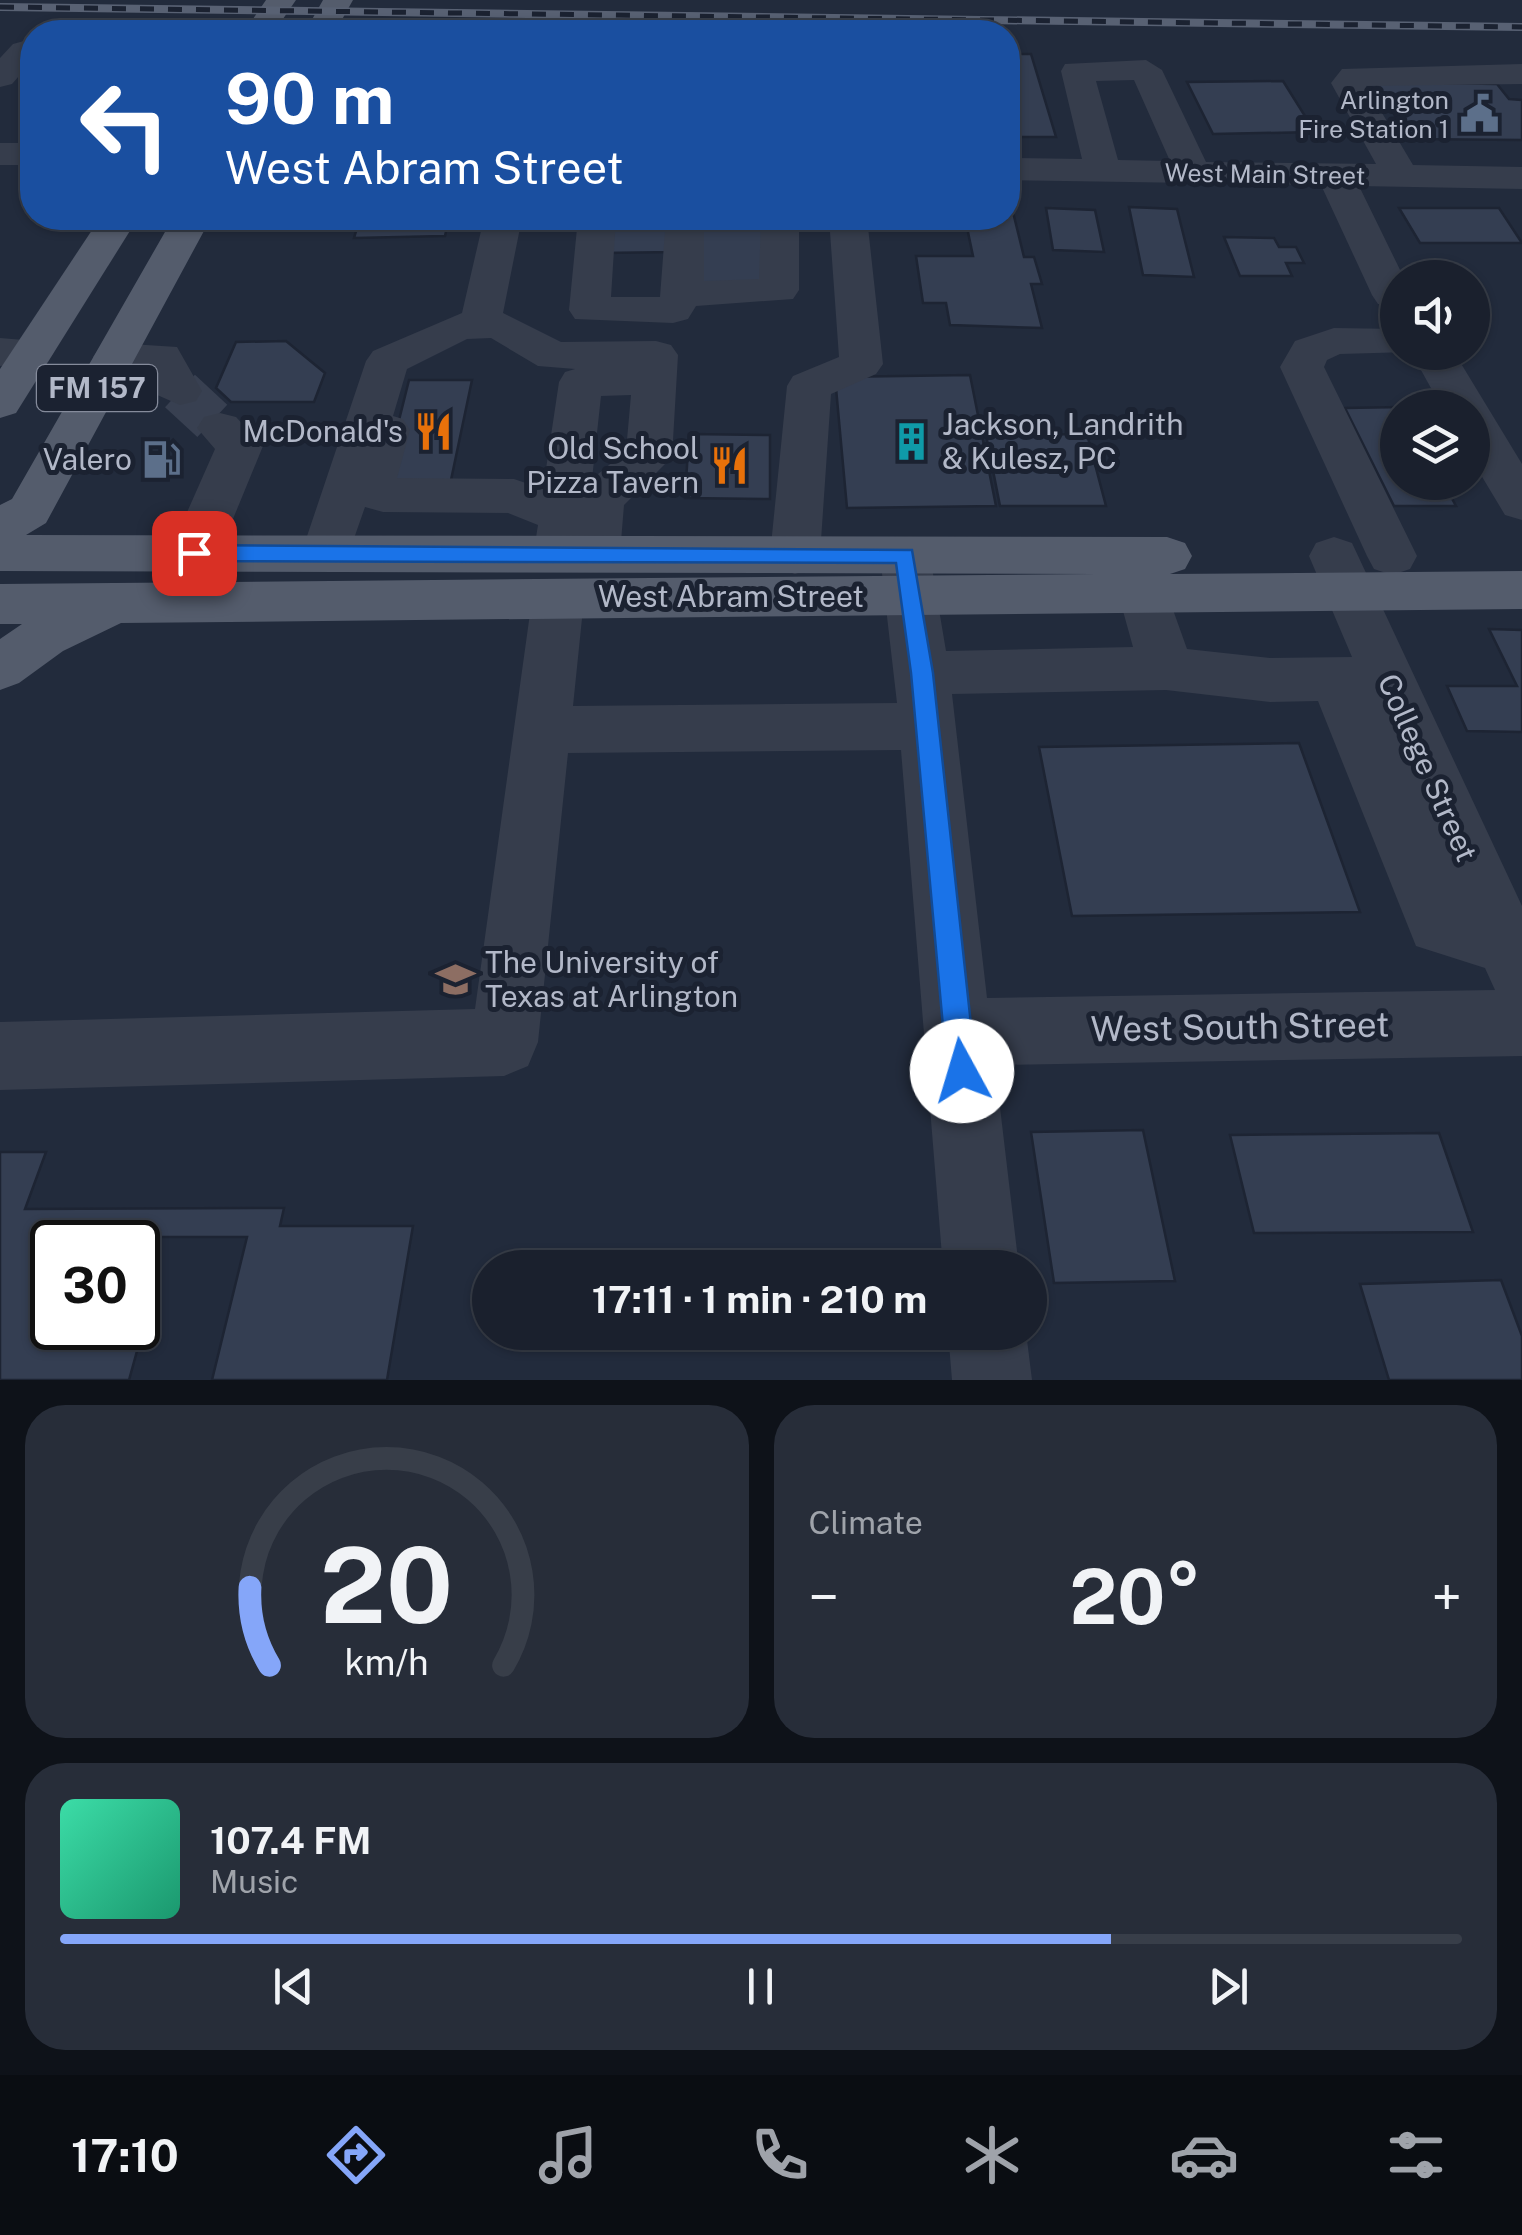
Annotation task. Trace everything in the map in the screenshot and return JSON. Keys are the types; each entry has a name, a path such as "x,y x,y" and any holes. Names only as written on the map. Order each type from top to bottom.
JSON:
{"main road":[{"name":"FM 157","path":"0,403 17,352 110,230"},
{"name":"FM 157","path":"0,526 29,511 185,230"},
{"name":"West Abram Street","path":"0,553 194,553 332,531 795,555 908,576 1358,568 1522,590"},
{"name":"West Abram Street","path":"0,604 125,603 564,545 1144,594 1358,568 1522,556"},
{"path":"0,668 44,636 125,603"}],"street":[{"path":"0,77 20,55"},
{"path":"1103,171 1077,71 1146,70 1193,172"},
{"path":"1401,176 1348,83 1354,76 1522,74"},
{"name":"West Main Street","path":"1020,170 1522,178"},
{"path":"1335,175 1380,270"},
{"path":"480,325 500,230"},
{"path":"596,230 590,310 673,310 683,294 686,230"},
{"path":"683,294 779,290 780,230"},
{"path":"795,555 809,386 861,364 849,230"},
{"path":"332,531 388,361 459,326 480,325 499,326 537,356"},
{"name":"College Street","path":"1380,342 1334,342 1310,351 1302,367 1316,406 1358,568 1359,687 1514,961"},
{"path":"656,355 648,457 600,499 564,545 514,496 383,495 371,484 404,376 420,359 656,355"},
{"path":"115,357 162,357 169,366 171,384 180,391"},
{"path":"0,1056 504,1042 581,382 654,381"},
{"path":"194,553 240,446 220,428"},
{"path":"1490,450 1522,503"},
{"path":"908,576 979,1250"},
{"path":"1144,594 1166,668"},
{"path":"543,730 924,699 1166,668 1359,687 1438,925 1514,961"},
{"name":"West South Street","path":"958,1032 1522,1023"},
{"path":"990,1350 992,1380"}],"building":[{"path":"1020,54 1031,54 1056,137 1020,137"},
{"path":"1283,81 1315,132 1213,134 1187,82"},
{"path":"1375,82 1497,84 1509,99 1522,100 1522,140 1409,139"},
{"path":"1129,207 1177,209 1194,277 1143,275"},
{"path":"1046,208 1095,210 1104,252 1053,250"},
{"path":"1399,208 1499,208 1522,243 1420,243"},
{"path":"356,230 446,230 445,236 354,238"},
{"path":"604,230 677,230 676,252 601,253"},
{"path":"691,230 770,230 772,283 689,283"},
{"path":"968,230 1017,230 1024,257 1034,257 1042,284 1031,284 1042,328 950,325 946,303 923,303 916,256 973,256"},
{"path":"1224,237 1274,238 1279,247 1296,247 1304,263 1286,263 1292,276 1240,276"},
{"path":"286,341 325,373 314,402 231,402 216,388 236,342"},
{"name":"Jackson, Landrith & Kulesz, PC","path":"970,375 996,506 847,508 835,377"},
{"path":"409,380 472,380 451,480 376,481 392,448"},
{"path":"1380,407 1380,478 1345,408"},
{"name":"Old School Pizza Tavern","path":"689,434 770,435 770,499 685,498"},
{"path":"1087,434 1106,506 1000,506 986,435"},
{"path":"1391,500 1453,500 1456,506 1394,506"},
{"path":"1489,629 1522,630 1522,732 1467,731 1447,686 1517,686"},
{"path":"1299,743 1360,912 1072,916 1039,747"},
{"path":"1143,1130 1175,1281 1054,1283 1031,1132"},
{"path":"1439,1133 1473,1232 1254,1233 1230,1135"},
{"path":"0,1152 46,1152 25,1209 284,1208 280,1226 413,1226 387,1380 212,1380 247,1237 160,1237 160,1220 30,1220 30,1350 137,1350 129,1380 0,1380"},
{"path":"1501,1280 1522,1336 1522,1380 1389,1380 1360,1284"}],"tunnel":[{"path":"180,391 220,428"}],"railway":[{"path":"0,7 989,20"},
{"path":"1020,20 1522,27"}],"place":[{"name":"Arlington Fire Station 1","path":"1479,114"},
{"name":"McDonald's","path":"433,432"},
{"name":"Jackson, Landrith & Kulesz, PC","path":"912,442"},
{"name":"Valero","path":"162,460"},
{"name":"Old School Pizza Tavern","path":"729,466"},
{"name":"The University of Texas at Arlington","path":"455,980"}],"route":[{"path":"194,553 905,556 922,673 962,1071"}]}
